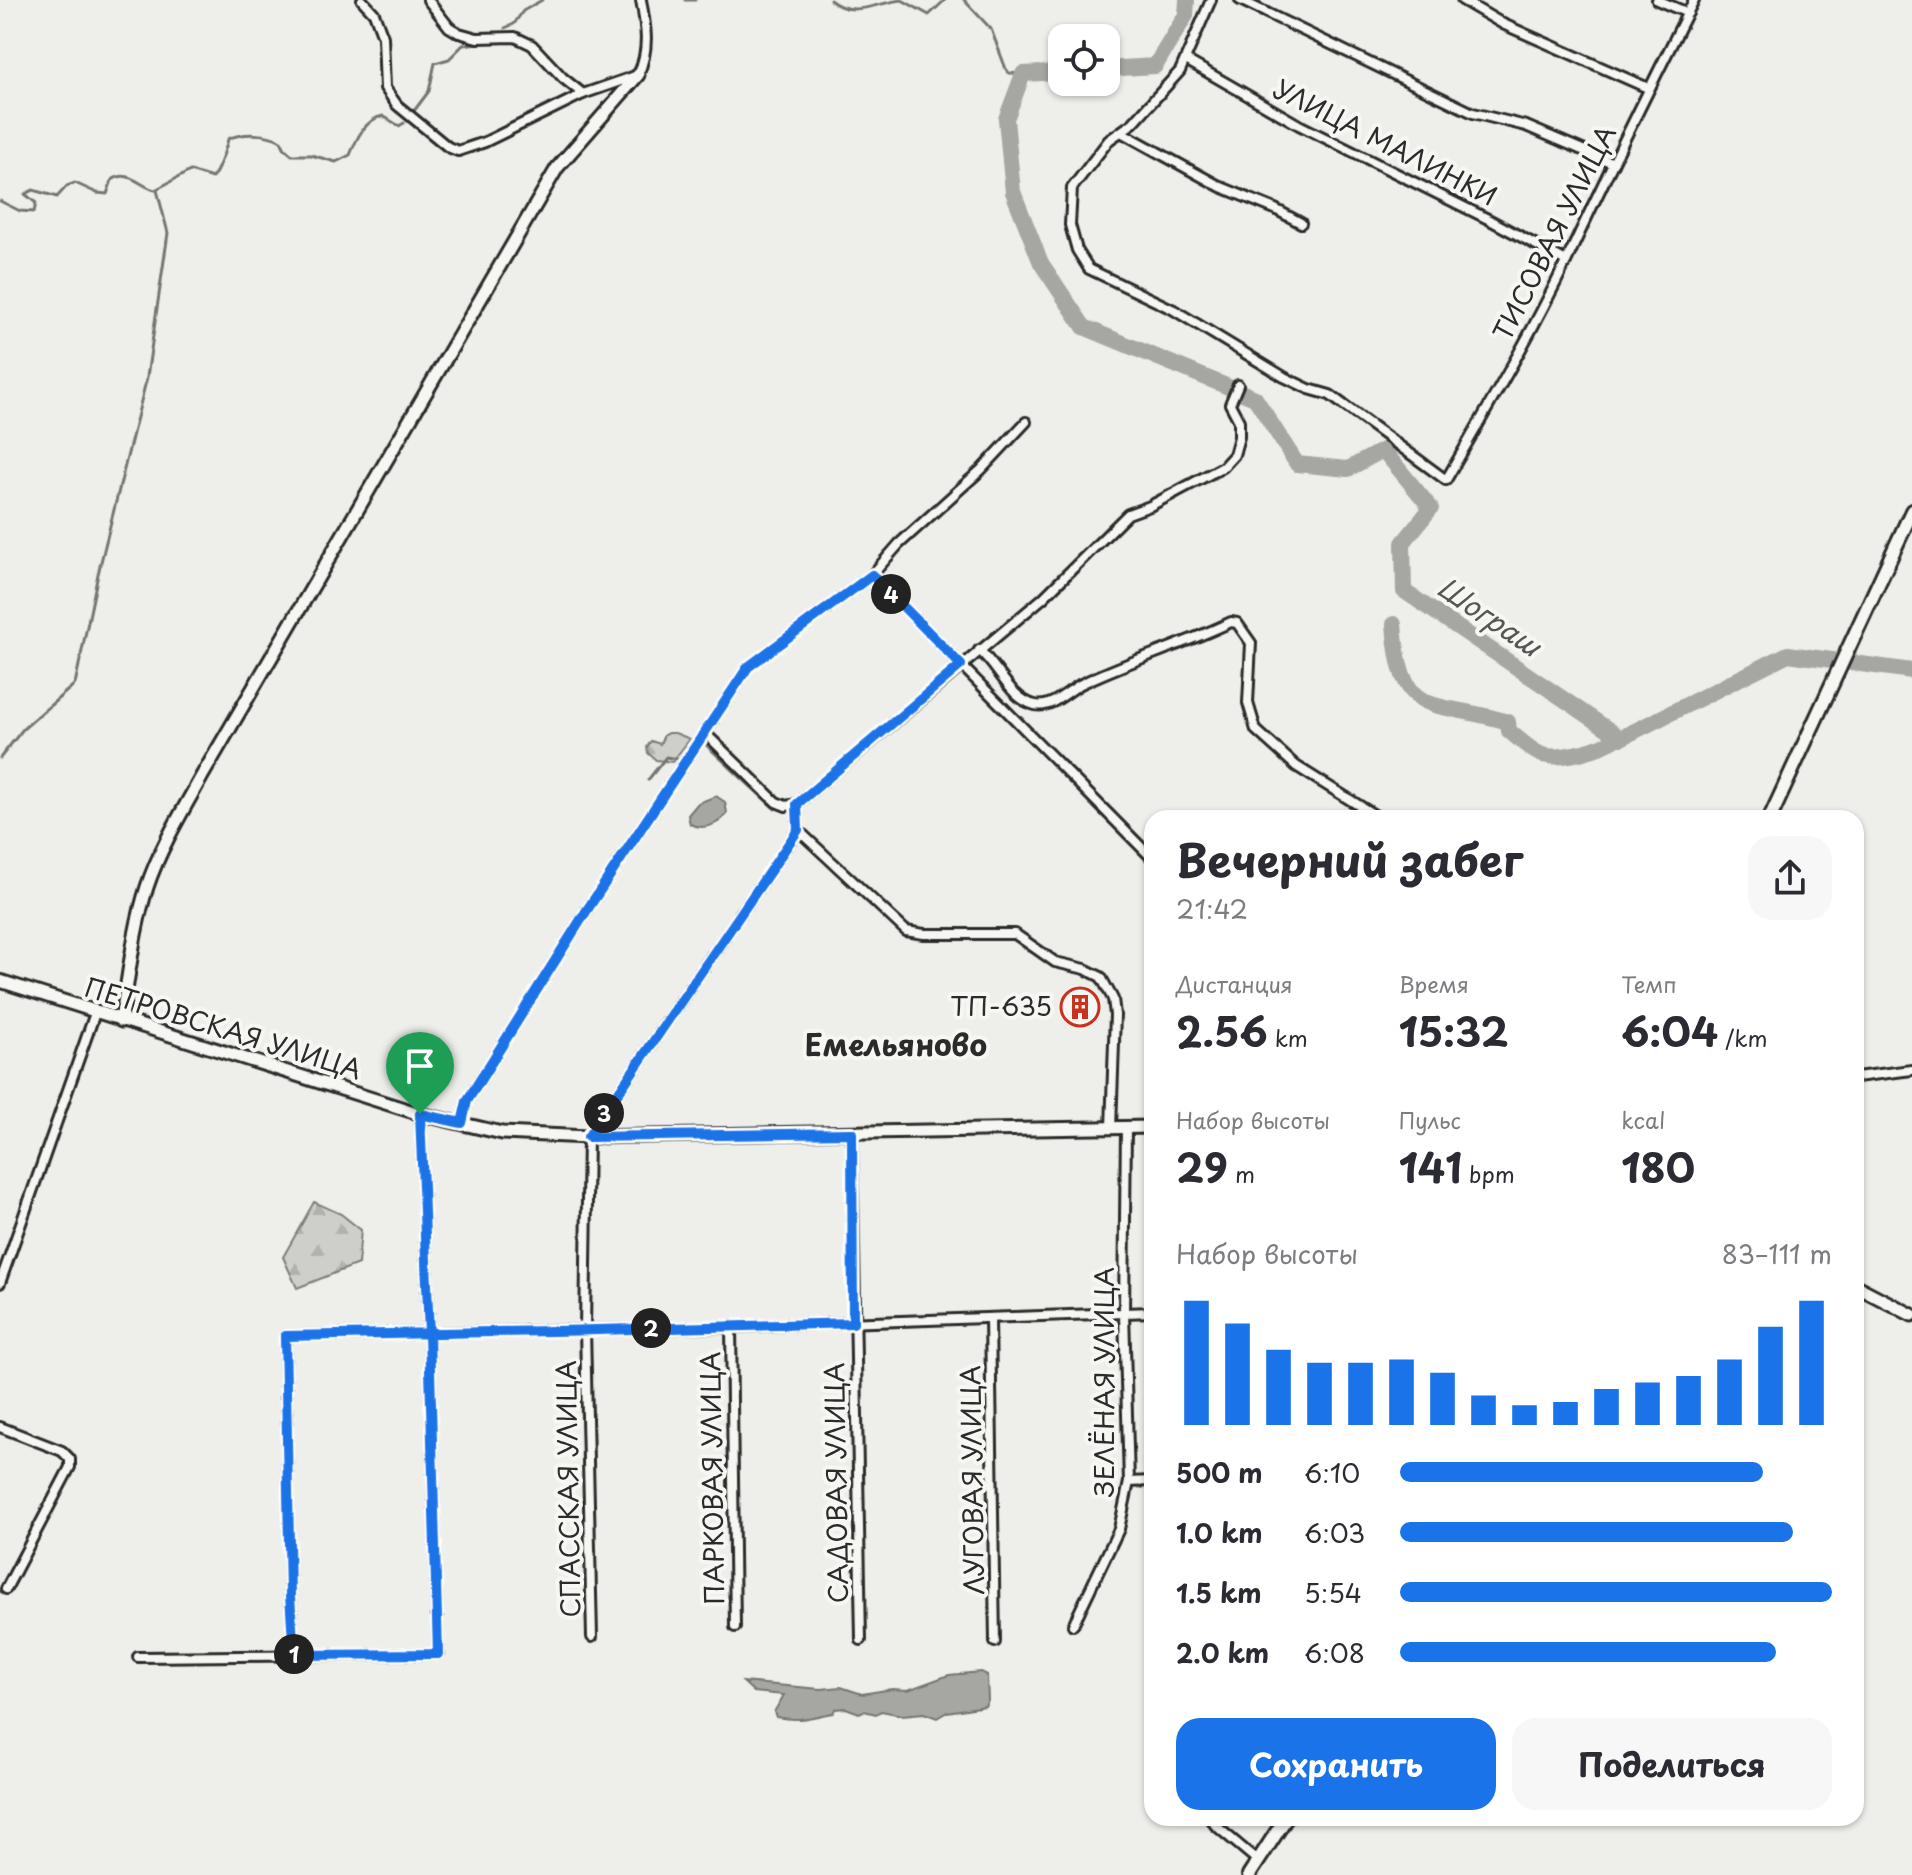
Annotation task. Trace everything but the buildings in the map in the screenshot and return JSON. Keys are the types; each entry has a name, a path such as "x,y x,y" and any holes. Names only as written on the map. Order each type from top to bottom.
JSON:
{"main road":[{"path":"1774,810 1912,511"},
{"path":"1249,1875 1281,1826"}],"street":[{"path":"362,0 374,13 383,37 385,88 397,105 448,147 458,151 485,142 583,94 638,75"},
{"path":"428,0 449,27 459,33 477,38 515,37 532,45 583,94"},
{"path":"121,1021 147,886 177,821 371,482 557,168 638,75 645,59 647,33 641,0"},
{"path":"1211,0 1180,71 1121,132 1221,187 1301,223"},
{"path":"1240,0 1460,107 1526,126 1613,163"},
{"path":"1462,0 1503,24 1648,88"},
{"path":"1657,0 1688,13"},
{"name":"ТИСОВАЯ УЛИЦА","path":"1121,132 1109,140 1072,188 1070,225 1077,250 1089,269 1174,310 1284,377 1330,395 1446,480 1497,392 1566,261 1648,88 1694,0"},
{"name":"УЛИЦА МАЛИНКИ","path":"1186,60 1299,125 1513,231 1566,261"},
{"path":"705,733 776,802 786,806 797,804 1043,598 1128,514 1150,506 1223,467 1234,455 1239,437 1239,421 1230,404 1238,385"},
{"path":"462,1123 467,1101 587,910 748,667 872,575 899,544 981,470 1026,422"},
{"path":"872,575 1144,850"},
{"path":"979,650 1002,673 1012,692 1037,706 1048,705 1084,682 1189,642 1231,622 1237,623 1251,643 1248,703 1256,730 1296,766 1366,810"},
{"path":"588,1137 798,830 797,804"},
{"path":"798,830 906,931 924,934 1015,934 1055,962 1085,969 1101,977 1113,999 1115,1015 1111,1128"},
{"name":"ПЕТРОВСКАЯ УЛИЦА","path":"0,981 420,1114 502,1133 588,1137 1144,1127"},
{"path":"0,1283 95,1013"},
{"path":"1864,1076 1912,1070"},
{"path":"138,1657 438,1654 420,1114"},
{"name":"ЗЕЛЁНАЯ УЛИЦА","path":"1073,1625 1119,1529 1129,1482 1124,1313 1126,1128"},
{"name":"САДОВАЯ УЛИЦА","path":"852,1133 861,1640"},
{"name":"СПАССКАЯ УЛИЦА","path":"588,1137 585,1329 592,1637"},
{"path":"1864,1290 1912,1315"},
{"path":"294,1655 285,1336 731,1327 1144,1312"},
{"name":"ЛУГОВАЯ УЛИЦА","path":"990,1318 995,1642"},
{"name":"ПАРКОВАЯ УЛИЦА","path":"731,1327 735,1627"},
{"path":"0,1427 62,1451 70,1459 70,1467 6,1589"},
{"path":"1129,1482 1144,1481"},
{"path":"1216,1826 1258,1861"}],"green space":[{"path":"668,733 690,739 672,762 656,760 648,753 647,747 651,741 660,744"},
{"path":"314,1202 341,1214 361,1230 358,1264 297,1288 283,1257"}],"shaded area":[{"path":"716,796 725,802 727,813 724,817 705,827 690,824 688,815 698,803"},
{"path":"981,1672 987,1675 988,1700 985,1706 947,1712 937,1718 924,1713 859,1713 846,1708 805,1718 776,1717 774,1712 784,1695 754,1692 743,1682 821,1689 841,1687 862,1694 908,1690 949,1675"}],"waterway":[{"path":"505,28 514,24 523,11 542,0"},
{"path":"685,0 695,0"},
{"path":"830,0 838,6 856,9 902,0 929,15 945,0"},
{"path":"964,0 991,29 1009,73 1023,74"},
{"name":"Шограш","path":"1120,68 1155,66 1186,15 1187,0"},
{"path":"414,111 429,91 435,63 449,59 463,45 485,42"},
{"name":"Шограш","path":"1048,73 1023,74 1006,119 1013,192 1041,263 1084,327 1255,398 1297,464 1348,469 1383,450 1431,508 1403,543 1404,591 1621,738 1788,654 1912,671"},
{"path":"0,201 20,211 34,212 36,203 25,194 33,190 57,197 67,186 75,183 107,194 112,180 124,176 155,190 190,171 212,178 228,139 241,135 269,136 281,141 292,155 311,155 336,162 350,155 362,131 371,121 383,116 399,126 404,123"},
{"path":"0,758 23,729 75,684 98,574 147,377 168,233 157,190"},
{"path":"1394,624 1404,678 1413,692 1425,701 1508,722 1509,731 1532,749 1548,756 1581,753 1619,737"},
{"path":"705,744 775,809"},
{"path":"648,780 666,757 683,760"}],"place":[{"name":"ТП-635","path":"1080,1007"}],"district":[{"name":"Емельяново","path":"896,1046"}],"route":[{"path":"420,1114 429,1334 438,1654 294,1655 285,1336 429,1334 853,1323 852,1133 588,1137 798,830 797,804 961,665 872,575 748,667 587,910 467,1101 462,1123 420,1114"}]}
